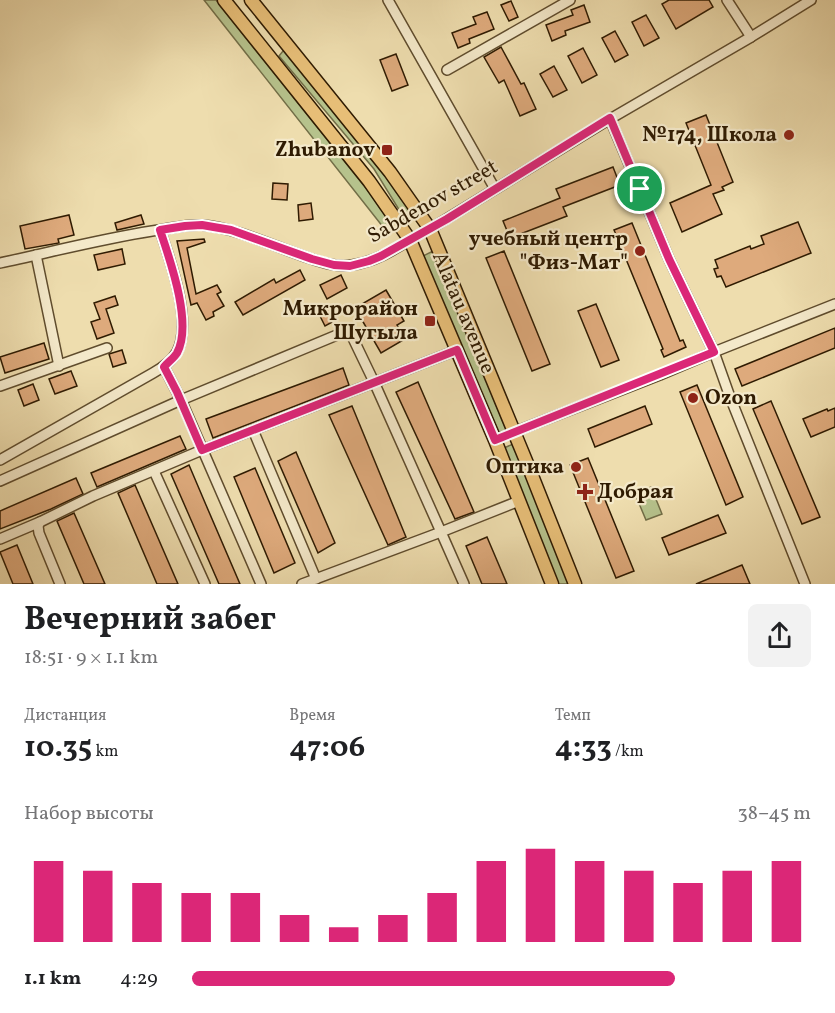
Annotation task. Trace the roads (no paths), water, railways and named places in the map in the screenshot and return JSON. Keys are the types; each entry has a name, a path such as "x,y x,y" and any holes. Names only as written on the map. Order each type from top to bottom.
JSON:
{"main road":[{"name":"Alatau avenue","path":"224,0 369,181 410,240 495,440 552,584"},
{"name":"Alatau avenue","path":"251,0 390,172 430,229 575,584"},
{"path":"269,56 285,43"},
{"name":"Sabdenov street","path":"410,240 430,229"},
{"path":"495,440 514,432"}],"street":[{"path":"388,0 495,189"},
{"path":"447,70 570,0"},
{"path":"727,0 751,37"},
{"name":"Sabdenov street","path":"430,229 610,118 811,0"},
{"path":"610,118 669,259 714,352 734,408 805,584"},
{"name":"Sabdenov street","path":"0,263 125,236 194,225 231,230 334,265 350,266 369,261 410,240"},
{"path":"0,460 164,367 177,354 182,330 182,315 171,262 160,230"},
{"path":"36,255 59,366"},
{"path":"514,432 835,304"},
{"path":"0,482 181,400 349,330 375,382 464,584"},
{"path":"0,386 107,348"},
{"path":"0,539 93,496 202,450 457,350"},
{"path":"164,367 181,400 261,584"},
{"path":"253,430 316,579"},
{"path":"154,471 205,584"},
{"path":"302,584 519,501"},
{"path":"40,522 39,532 60,584"}],"place":[{"name":"№174, Школа","path":"789,135"},
{"name":"Zhubanov","path":"387,150"},
{"name":"учебный центр \"Физ-Мат\"","path":"640,251"},
{"name":"Микрорайон Шугыла","path":"430,321"},
{"name":"Ozon","path":"693,398"},
{"name":"Оптика","path":"576,467"},
{"name":"Добрая","path":"585,492"}]}
